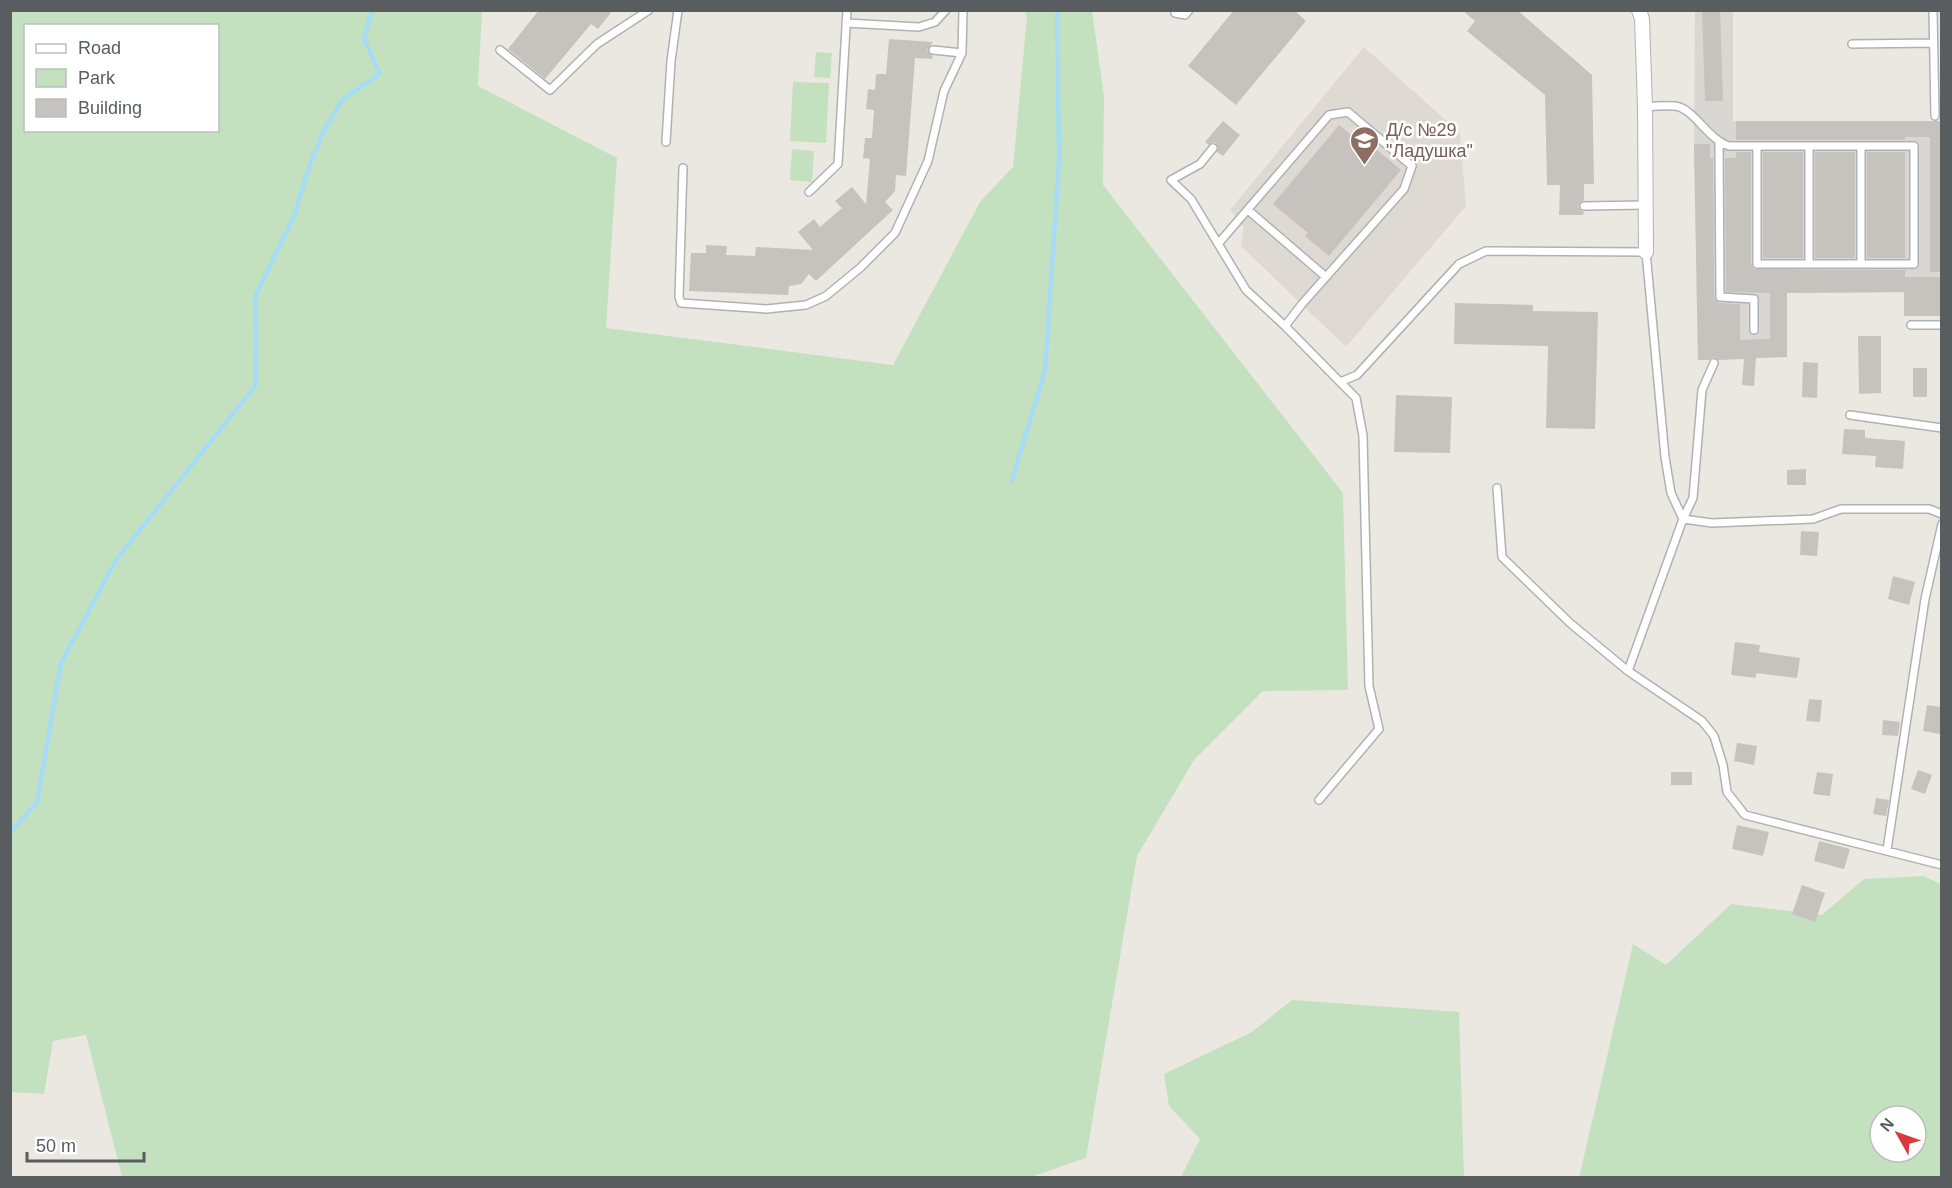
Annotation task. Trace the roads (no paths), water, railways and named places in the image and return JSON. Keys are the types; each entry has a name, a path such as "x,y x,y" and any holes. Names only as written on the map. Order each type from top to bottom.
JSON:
{"street":[{"path":"1639,10 1642,19 1645,107 1646,252"}],"lane":[{"path":"500,50 550,90 597,44 649,10"},
{"path":"666,142 671,61 678,10"},
{"path":"809,192 838,164 847,10"},
{"path":"846,23 919,27 934,22 946,10"},
{"path":"683,168 679,297 681,303 766,309 806,305 826,296 860,268 895,233 928,161 944,91 962,53 963,10"},
{"path":"1174,10 1175,13 1185,15 1189,10"},
{"path":"1933,10 1935,116"},
{"path":"1852,44 1933,43"},
{"path":"933,50 962,53"},
{"path":"1645,107 1676,106 1685,109 1719,143 1729,146 1757,146 1914,146 1914,264 1757,264 1757,146"},
{"path":"1218,244 1329,115 1348,112 1412,166 1404,189 1302,304 1286,326"},
{"path":"1719,143 1720,297 1754,299 1754,330"},
{"path":"1809,146 1809,264"},
{"path":"1861,146 1861,264"},
{"path":"1213,148 1200,164 1171,180 1191,199 1246,290 1286,326 1356,398 1363,436 1368,686 1379,729 1319,800"},
{"path":"1584,206 1646,205"},
{"path":"1248,210 1326,277"},
{"path":"1340,382 1357,375 1459,264 1486,251 1646,252 1665,457 1671,494 1683,519"},
{"path":"1911,325 1941,325"},
{"path":"1628,671 1683,519 1693,498 1702,390 1714,363"},
{"path":"1850,415 1941,428"},
{"path":"1497,488 1502,557 1570,623 1628,671 1702,722 1714,736 1723,765 1727,792 1745,814 1941,865"},
{"path":"1683,519 1713,523 1813,519 1841,509 1929,509 1941,514"},
{"path":"1887,850 1925,599 1941,525"}],"waterway":[{"path":"10,833 37,802 61,663 116,560 256,385 255,297 294,216 309,167 324,130 343,99 380,74 364,39 372,10"},
{"path":"1012,480 1045,371 1059,160 1057,10"}],"place":[{"name":"Д/с №29 \"Ладушка\"","path":"1365,166"}]}
